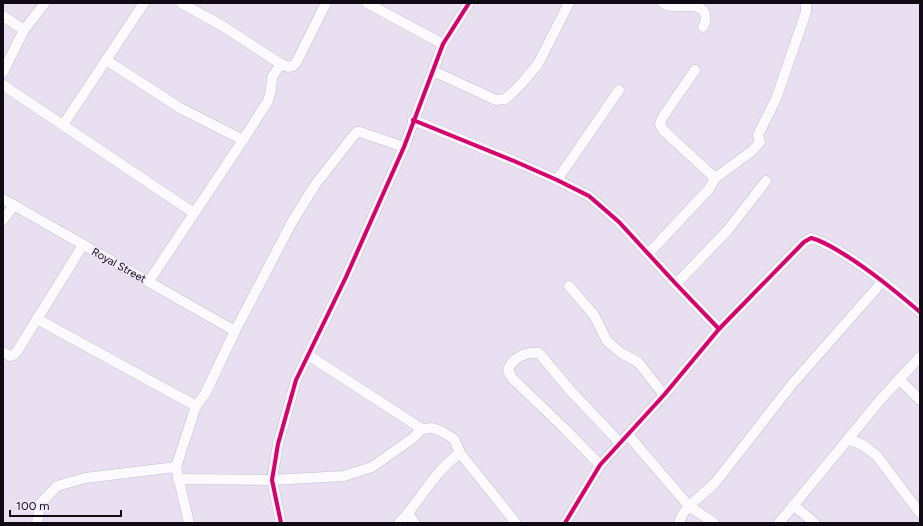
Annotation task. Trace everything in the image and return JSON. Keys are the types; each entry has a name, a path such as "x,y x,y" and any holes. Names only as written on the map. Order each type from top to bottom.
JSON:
{"street":[{"path":"3,72 24,30 45,3"},
{"path":"63,125 144,3"},
{"path":"181,3 288,67 293,66 296,63 326,3"},
{"path":"367,3 443,44"},
{"path":"282,523 272,480 278,444 296,380 346,277 404,147 443,44 469,3"},
{"path":"433,71 496,100 505,99 522,83 538,64 565,8 569,3"},
{"path":"663,3 668,6 676,7 696,4 702,8 705,13 706,21 703,27"},
{"path":"649,253 709,189 715,178 752,152 760,142 758,135 776,99 806,12 806,3"},
{"path":"3,16 24,30"},
{"path":"106,60 180,108 243,140"},
{"path":"149,281 268,101 272,77 281,64"},
{"path":"695,70 662,118 660,124 663,130 715,178"},
{"path":"3,85 194,213"},
{"path":"557,180 619,90"},
{"path":"413,120 557,180 589,196 619,222 719,329"},
{"path":"189,523 176,467 196,406 205,394 234,332 292,222 315,185 357,132 404,147"},
{"path":"676,284 727,230 766,181"},
{"name":"Royal Street","path":"3,199 149,281 234,332"},
{"path":"3,220 14,205"},
{"path":"565,523 600,465 664,395 719,329 804,242 811,238 821,241 854,261 920,312"},
{"path":"3,352 10,356 14,355 83,245"},
{"path":"679,523 682,514 715,483 793,383 882,282"},
{"path":"569,286 594,314 607,342 621,353 638,362 664,395"},
{"path":"37,319 196,406"},
{"path":"600,465 512,378 508,370 509,366 517,358 529,352 539,353 569,389 620,443"},
{"path":"308,355 422,429"},
{"path":"779,523 881,399 920,356"},
{"path":"899,379 920,400"},
{"path":"178,479 272,480 344,476 372,467 408,442 422,429 432,428 454,439 460,453 516,523"},
{"path":"628,435 689,506 714,523"},
{"path":"848,439 863,445 877,456 920,513"},
{"path":"399,523 408,514 429,484 446,464 460,453"},
{"path":"36,523 40,504 57,486 85,478 176,467"},
{"path":"793,506 815,523"},
{"path":"408,514 415,523"}],"cycle path":[{"path":"281,523 272,480 278,444 296,380 346,277 404,147 443,44 469,3"},
{"path":"413,120 514,161 589,196 619,222 719,329"},
{"path":"565,523 600,465 664,395 719,329 804,242 811,238 823,242 838,251 872,274 920,312"}]}
